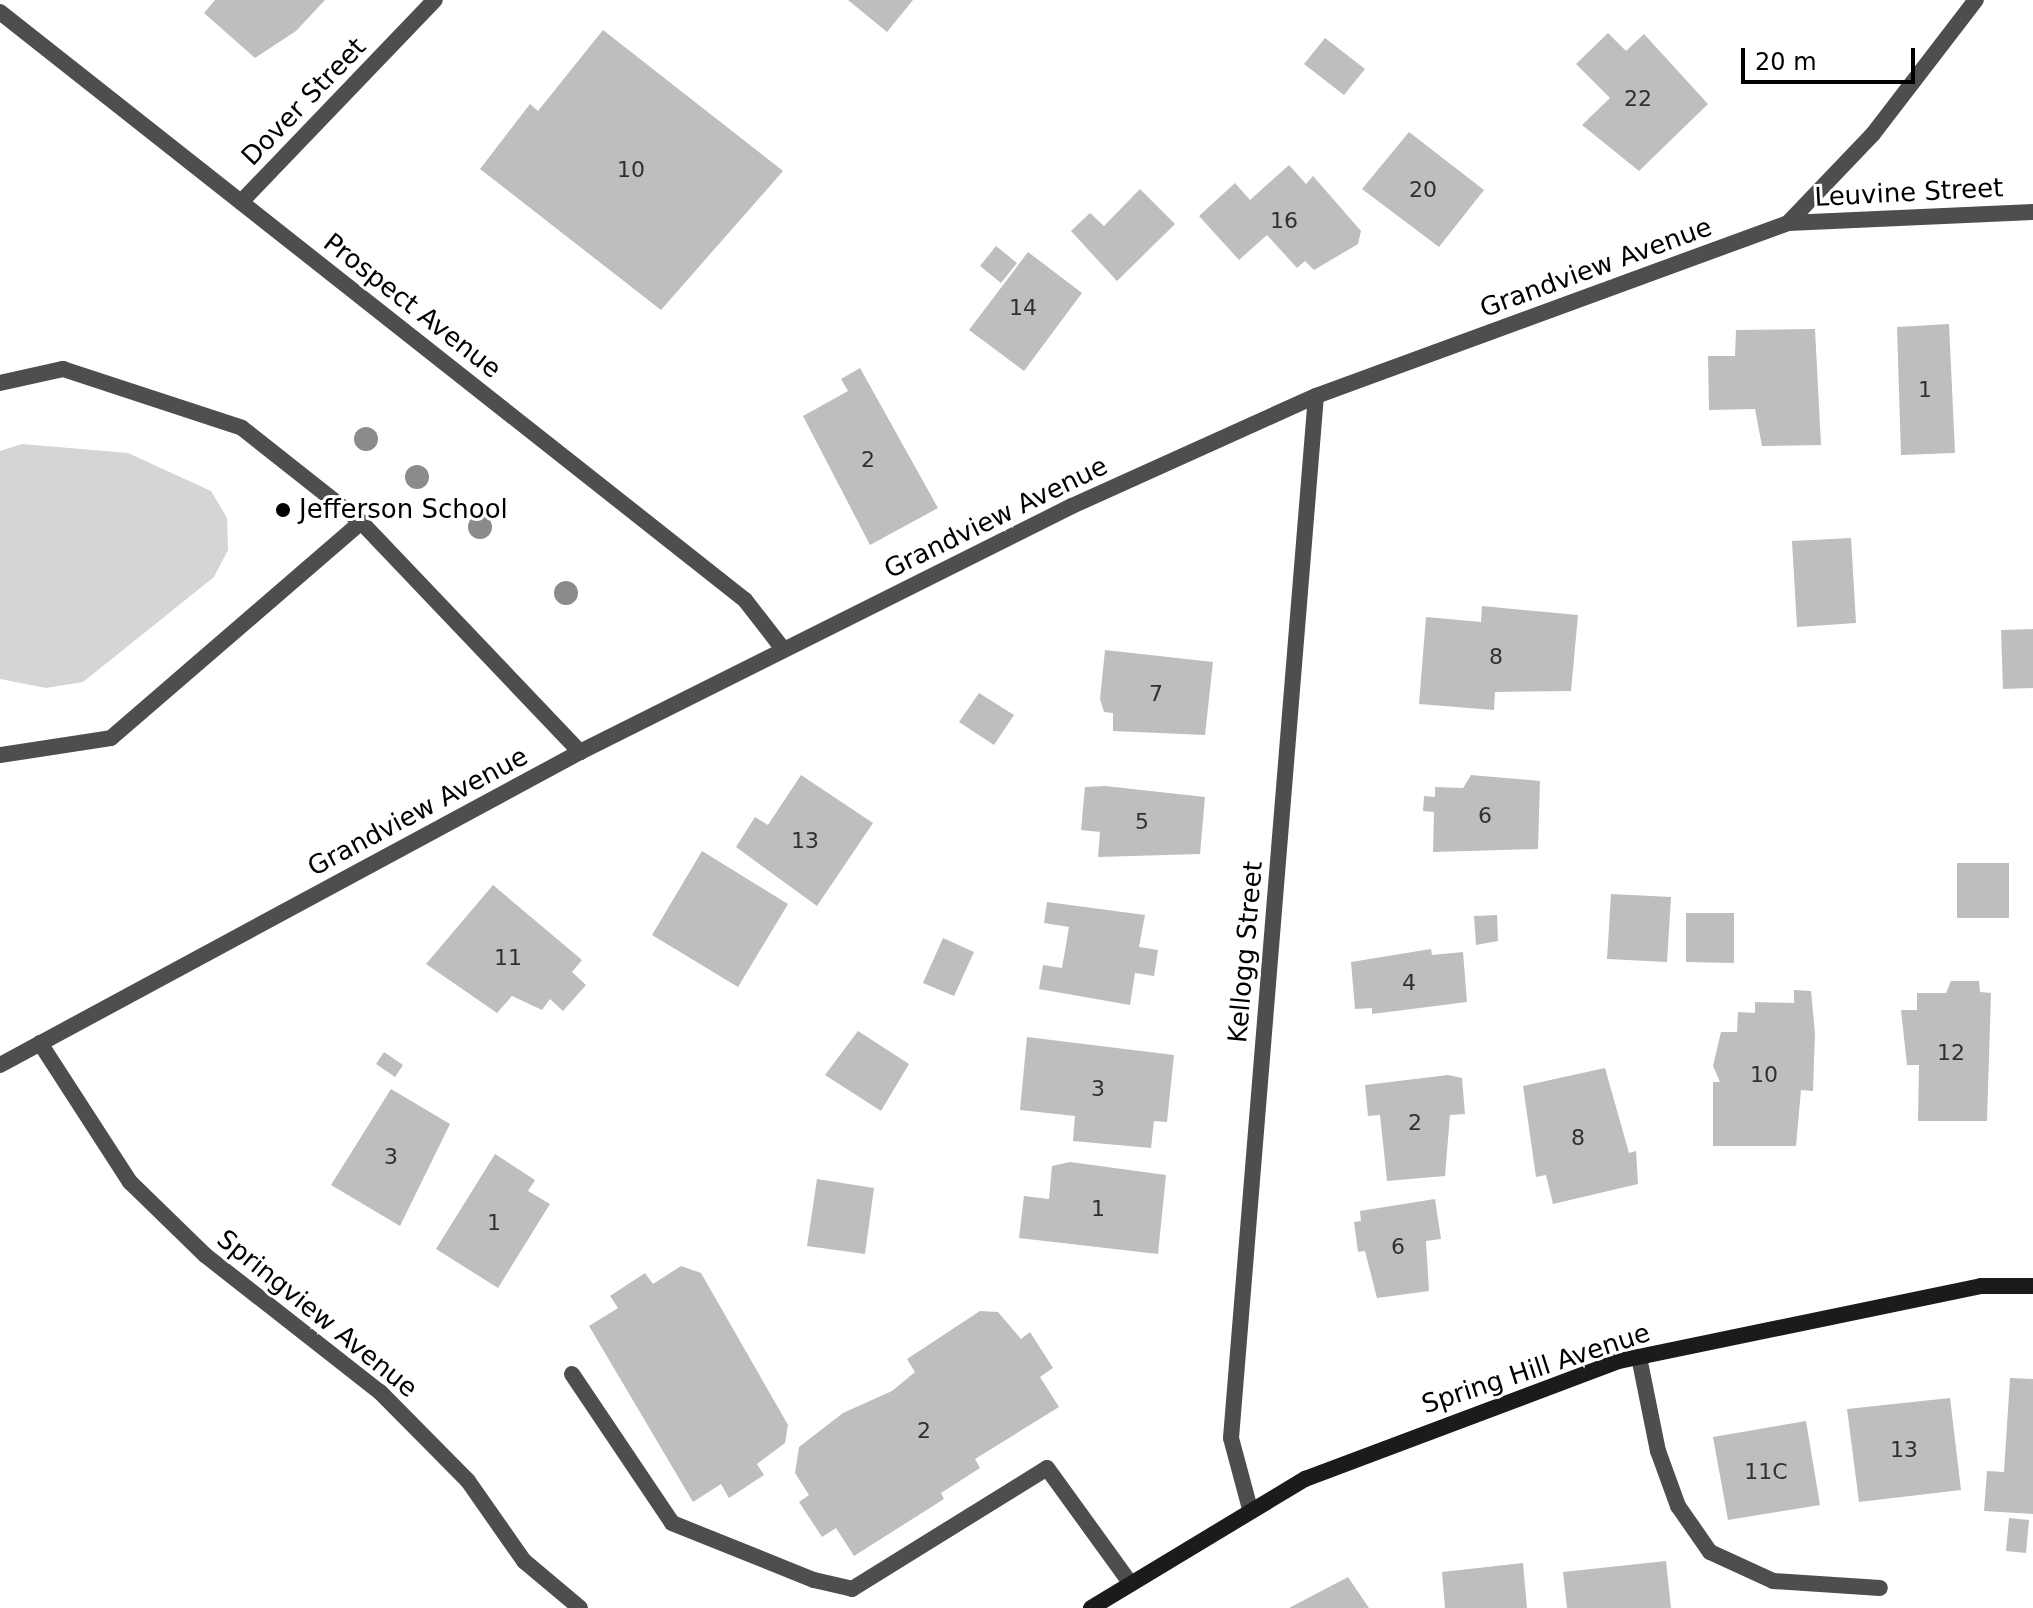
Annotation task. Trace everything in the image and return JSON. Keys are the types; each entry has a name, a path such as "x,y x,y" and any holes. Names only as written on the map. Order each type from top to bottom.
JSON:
{"street":[{"name":"Dover Street","path":"241,202 435,0"},
{"name":"Grandview Avenue","path":"0,1065 580,752 783,649 1316,396 1788,223 1873,134 1976,0"},
{"name":"Prospect Avenue","path":"0,12 745,600 783,649"},
{"name":"Leuvine Street","path":"1788,223 2033,212"},
{"path":"0,383 63,369 242,428 361,522 580,752"},
{"name":"Kellogg Street","path":"1250,1509 1231,1438 1316,396"},
{"path":"0,755 111,738 361,522"},
{"name":"Springview Avenue","path":"40,1043 130,1182 205,1255 380,1392 468,1481 524,1561 580,1608"},
{"name":"Spring Hill Avenue","path":"1091,1608 1250,1509 1404,1438 1639,1357 1981,1286 2033,1286"},
{"path":"1639,1357 1668,1478 1710,1552 1773,1581 1880,1588"},
{"path":"572,1374 672,1523 814,1580 852,1589 1047,1468 1131,1584"}],"shaded area":[{"path":"22,444 128,453 211,491 227,518 228,550 214,577 83,682 46,688 0,679 0,451"}],"building":[{"path":"215,0 325,0 296,31 255,58 204,13"},
{"path":"848,0 913,0 887,32"},
{"path":"603,30 783,171 661,310 480,169 530,104 538,111"},
{"path":"1608,33 1626,51 1644,34 1708,104 1639,171 1582,125 1610,98 1576,64"},
{"path":"1325,38 1365,69 1344,95 1304,64"},
{"path":"1409,132 1484,190 1439,247 1362,189"},
{"path":"1289,165 1306,184 1313,176 1361,231 1358,244 1314,270 1305,261 1297,268 1267,235 1239,260 1199,216 1235,183 1250,200"},
{"path":"1140,189 1175,224 1117,281 1071,231 1090,213 1104,226"},
{"path":"996,246 1017,263 1001,283 980,266"},
{"path":"1028,252 1082,293 1024,371 969,330"},
{"path":"1949,324 1955,453 1901,455 1897,327"},
{"path":"1815,329 1821,445 1762,446 1755,409 1709,410 1708,356 1735,356 1736,330"},
{"path":"860,368 938,508 870,545 803,416 848,391 841,379"},
{"path":"1851,538 1856,623 1797,627 1792,541"},
{"path":"1482,606 1578,615 1571,691 1495,692 1494,710 1419,704 1426,617 1481,622"},
{"path":"2033,629 2033,688 2003,689 2001,630"},
{"path":"1105,650 1213,662 1205,735 1113,731 1113,713 1104,712 1100,699"},
{"path":"979,693 1014,715 994,745 959,722"},
{"path":"801,775 873,823 817,906 736,847 755,817 768,825"},
{"path":"1471,775 1540,781 1538,849 1433,852 1434,812 1423,811 1424,796 1435,797 1435,787 1463,788"},
{"path":"1105,786 1205,797 1200,854 1098,857 1100,832 1081,830 1085,787"},
{"path":"702,851 788,904 738,987 652,935"},
{"path":"1957,863 2009,863 2009,918 1957,918"},
{"path":"493,885 582,960 572,972 586,985 563,1011 550,999 542,1010 512,996 497,1013 426,964"},
{"path":"1611,894 1671,897 1667,962 1607,959"},
{"path":"1047,902 1145,915 1139,947 1158,950 1154,976 1135,973 1130,1005 1039,989 1043,965 1062,968 1069,927 1044,923"},
{"path":"1686,913 1734,913 1734,963 1686,962"},
{"path":"1497,915 1498,941 1476,945 1474,916"},
{"path":"943,938 974,952 954,996 923,983"},
{"path":"1431,949 1432,955 1463,952 1467,1002 1372,1014 1372,1008 1355,1009 1351,962"},
{"path":"1951,981 1979,981 1980,992 1991,993 1987,1121 1918,1121 1919,1065 1907,1065 1901,1010 1917,1010 1917,993 1946,993"},
{"path":"1794,990 1811,991 1815,1033 1813,1091 1801,1090 1796,1146 1713,1146 1713,1082 1720,1082 1713,1066 1721,1032 1737,1032 1738,1012 1755,1013 1755,1002 1794,1003"},
{"path":"858,1031 909,1064 881,1111 825,1075"},
{"path":"1027,1037 1174,1055 1167,1122 1154,1121 1151,1148 1073,1141 1075,1116 1020,1110"},
{"path":"384,1052 403,1065 395,1077 376,1064"},
{"path":"1605,1068 1629,1153 1636,1151 1638,1184 1553,1204 1546,1175 1536,1177 1523,1086"},
{"path":"1448,1075 1462,1078 1465,1114 1450,1115 1445,1176 1387,1181 1380,1115 1368,1116 1365,1085"},
{"path":"391,1089 450,1124 400,1226 331,1185"},
{"path":"495,1154 535,1180 528,1191 550,1204 498,1288 436,1249"},
{"path":"1070,1162 1166,1175 1158,1254 1019,1238 1024,1196 1049,1199 1052,1166"},
{"path":"817,1179 874,1188 865,1254 807,1246"},
{"path":"1435,1199 1441,1239 1426,1241 1429,1291 1377,1298 1365,1251 1358,1252 1354,1222 1361,1221 1360,1211"},
{"path":"681,1266 701,1273 788,1425 785,1443 757,1464 764,1475 729,1498 721,1484 693,1502 589,1326 618,1308 610,1296 645,1273 653,1284"},
{"path":"980,1311 998,1312 1021,1339 1030,1332 1053,1368 1040,1377 1059,1407 975,1459 980,1468 941,1493 944,1499 854,1556 836,1528 822,1537 799,1502 809,1495 795,1473 799,1447 843,1413 892,1391 915,1372 907,1359"},
{"path":"2010,1378 2033,1379 2033,1514 1984,1511 1987,1471 2004,1472"},
{"path":"1950,1398 1961,1490 1859,1502 1847,1409"},
{"path":"1806,1421 1820,1505 1728,1520 1713,1437"},
{"path":"2009,1518 2029,1520 2026,1553 2006,1551"},
{"path":"1666,1561 1671,1608 1567,1608 1563,1572"},
{"path":"1523,1563 1527,1608 1445,1608 1442,1572"},
{"path":"1348,1577 1369,1608 1289,1608"}],"place":[{"name":"Jefferson School","path":"283,510"}]}
